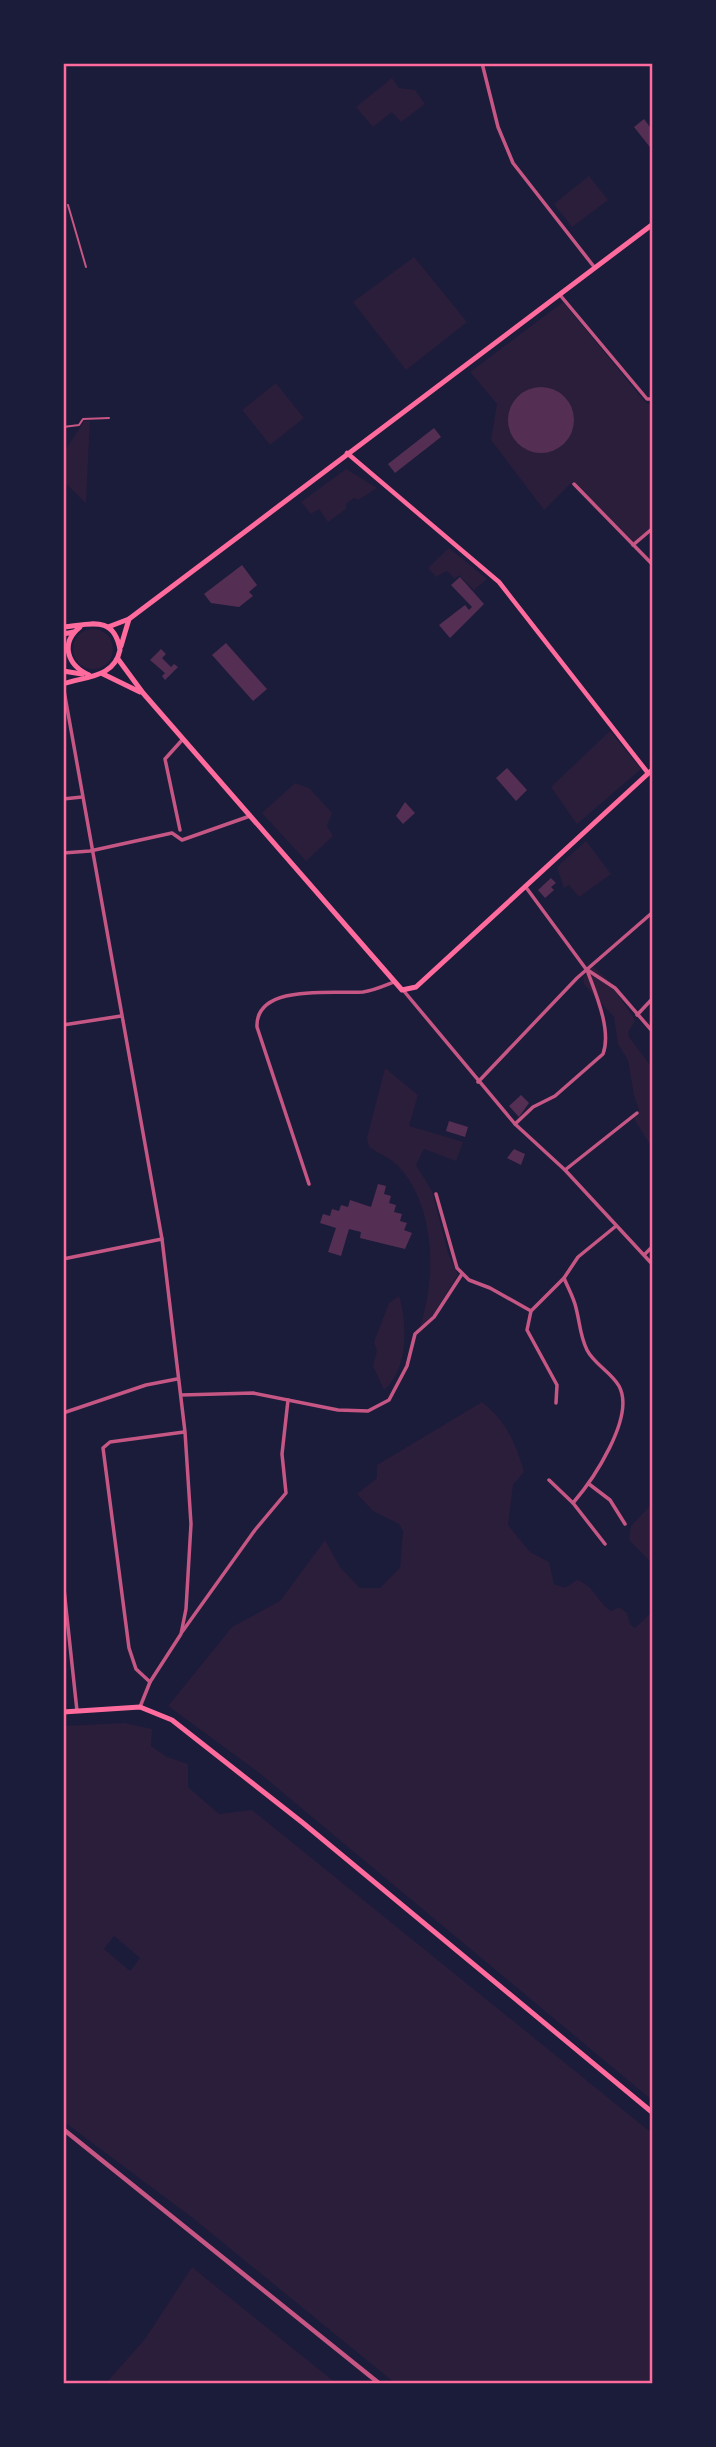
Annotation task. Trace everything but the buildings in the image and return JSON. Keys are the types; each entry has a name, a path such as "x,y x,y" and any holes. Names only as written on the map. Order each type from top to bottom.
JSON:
{"main road":[{"path":"63,628 90,623 108,626 129,619 653,224"},
{"path":"118,659 143,694 402,990 416,987 651,774 499,582 346,453"},
{"path":"103,674 118,659 129,619"},
{"path":"81,626 68,642 71,662 78,670 89,675"},
{"path":"108,626 118,639 120,650"},
{"path":"63,634 74,632"},
{"path":"63,671 103,674 143,694"},
{"path":"63,684 89,675"},
{"path":"63,1712 106,1707 140,1707 172,1720 227,1761 653,2113"}],"street":[{"path":"482,63 498,127 513,163 595,268"},
{"path":"560,295 652,400"},
{"path":"574,484 653,565"},
{"path":"633,546 653,528"},
{"path":"63,684 90,852 162,1239 185,1432 191,1524 189,1581 181,1633"},
{"path":"180,830 165,759 183,739"},
{"path":"63,799 82,797"},
{"path":"63,853 90,852 172,833 182,840 250,816"},
{"path":"515,1124 533,1107 555,1096 603,1054 606,1046 601,1014 586,969 525,886"},
{"path":"478,1082 586,969 653,912"},
{"path":"586,969 615,988 653,1032"},
{"path":"309,1184 257,1027 259,1011 282,996 366,992 395,981"},
{"path":"402,990 515,1124 565,1170 653,1265"},
{"path":"637,1015 653,998"},
{"path":"63,1025 121,1016"},
{"path":"565,1170 636,1114"},
{"path":"436,1194 452,1254 462,1274 468,1280 490,1288 531,1311"},
{"path":"556,1403 557,1385 527,1330 531,1311 564,1278 578,1257 616,1226"},
{"path":"63,1259 162,1239"},
{"path":"644,1255 653,1246"},
{"path":"180,1395 253,1393 338,1410 368,1411 389,1400 407,1366 415,1334 434,1317 462,1274"},
{"path":"564,1278 576,1306 580,1335 589,1354 619,1387 622,1399 613,1439 589,1484 573,1503"},
{"path":"63,1413 146,1385 177,1379"},
{"path":"140,1707 150,1682 181,1633 255,1530 286,1493 282,1454 288,1400"},
{"path":"150,1682 136,1669 129,1648 103,1448 110,1442 185,1432"},
{"path":"549,1480 573,1503 605,1544"},
{"path":"589,1484 610,1500 625,1524"},
{"path":"63,1580 77,1711"},
{"path":"63,2129 380,2384"}],"lane":[{"path":"68,205 86,267"},
{"path":"63,427 79,425 83,419 109,418"}],"shaded area":[{"path":"392,78 399,88 415,90 425,104 401,122 392,112 373,127 356,107"},
{"path":"589,176 608,200 572,227 554,204"},
{"path":"414,257 467,322 406,370 353,302"},
{"path":"563,302 646,403 653,406 653,526 634,543 573,481 544,510 491,440 497,404 470,372"},
{"path":"276,383 304,418 270,445 242,410"},
{"path":"84,421 90,421 86,503 63,481 63,454"},
{"path":"346,469 377,488 358,500 354,498 346,504 346,509 328,522 319,509 311,514 301,502"},
{"path":"449,548 487,579 474,590 459,575 455,579 447,571 436,577 428,568"},
{"path":"93,629 101,630 107,635 112,641 112,657 107,663 101,668 93,669 85,668 79,663 74,657 73,649 74,641 79,635 85,630"},
{"path":"610,731 641,769 577,824 551,787"},
{"path":"295,783 309,788 332,813 327,826 333,836 306,861 262,813"},
{"path":"586,841 611,874 579,897 569,885 564,888 557,867"},
{"path":"593,967 606,978 632,1015 635,1021 628,1032 629,1037 653,1069 653,1149 634,1119 639,1110 628,1060 618,1044 614,1017 584,984 583,977"},
{"path":"385,1068 418,1095 409,1126 463,1142 456,1161 424,1149 416,1165 432,1191 448,1253 458,1275 432,1316 420,1327 429,1287 430,1266 430,1245 421,1203 397,1165 369,1147 367,1138"},
{"path":"399,1296 405,1333 402,1359 398,1371 384,1390 373,1366 377,1351 374,1342 389,1303"},
{"path":"482,1402 498,1417 509,1433 524,1472 513,1485 508,1525 530,1552 549,1562 554,1584 565,1588 577,1580 583,1582 611,1611 619,1607 627,1613 630,1624 635,1628 653,1611 653,2101 258,1772 168,1706 232,1627 280,1601 325,1540 340,1567 360,1588 380,1588 400,1568 403,1531 399,1524 373,1511 357,1494 377,1478 377,1465"},
{"path":"653,1503 653,1564 629,1540 631,1526"},
{"path":"125,1723 152,1729 151,1746 167,1757 188,1764 188,1787 219,1814 252,1810 653,2134 653,2384 396,2384 194,2219 63,2121 63,1726","holes":["114,1936 140,1958 130,1971 104,1949"]},
{"path":"192,2267 337,2384 105,2384 145,2339"}]}
